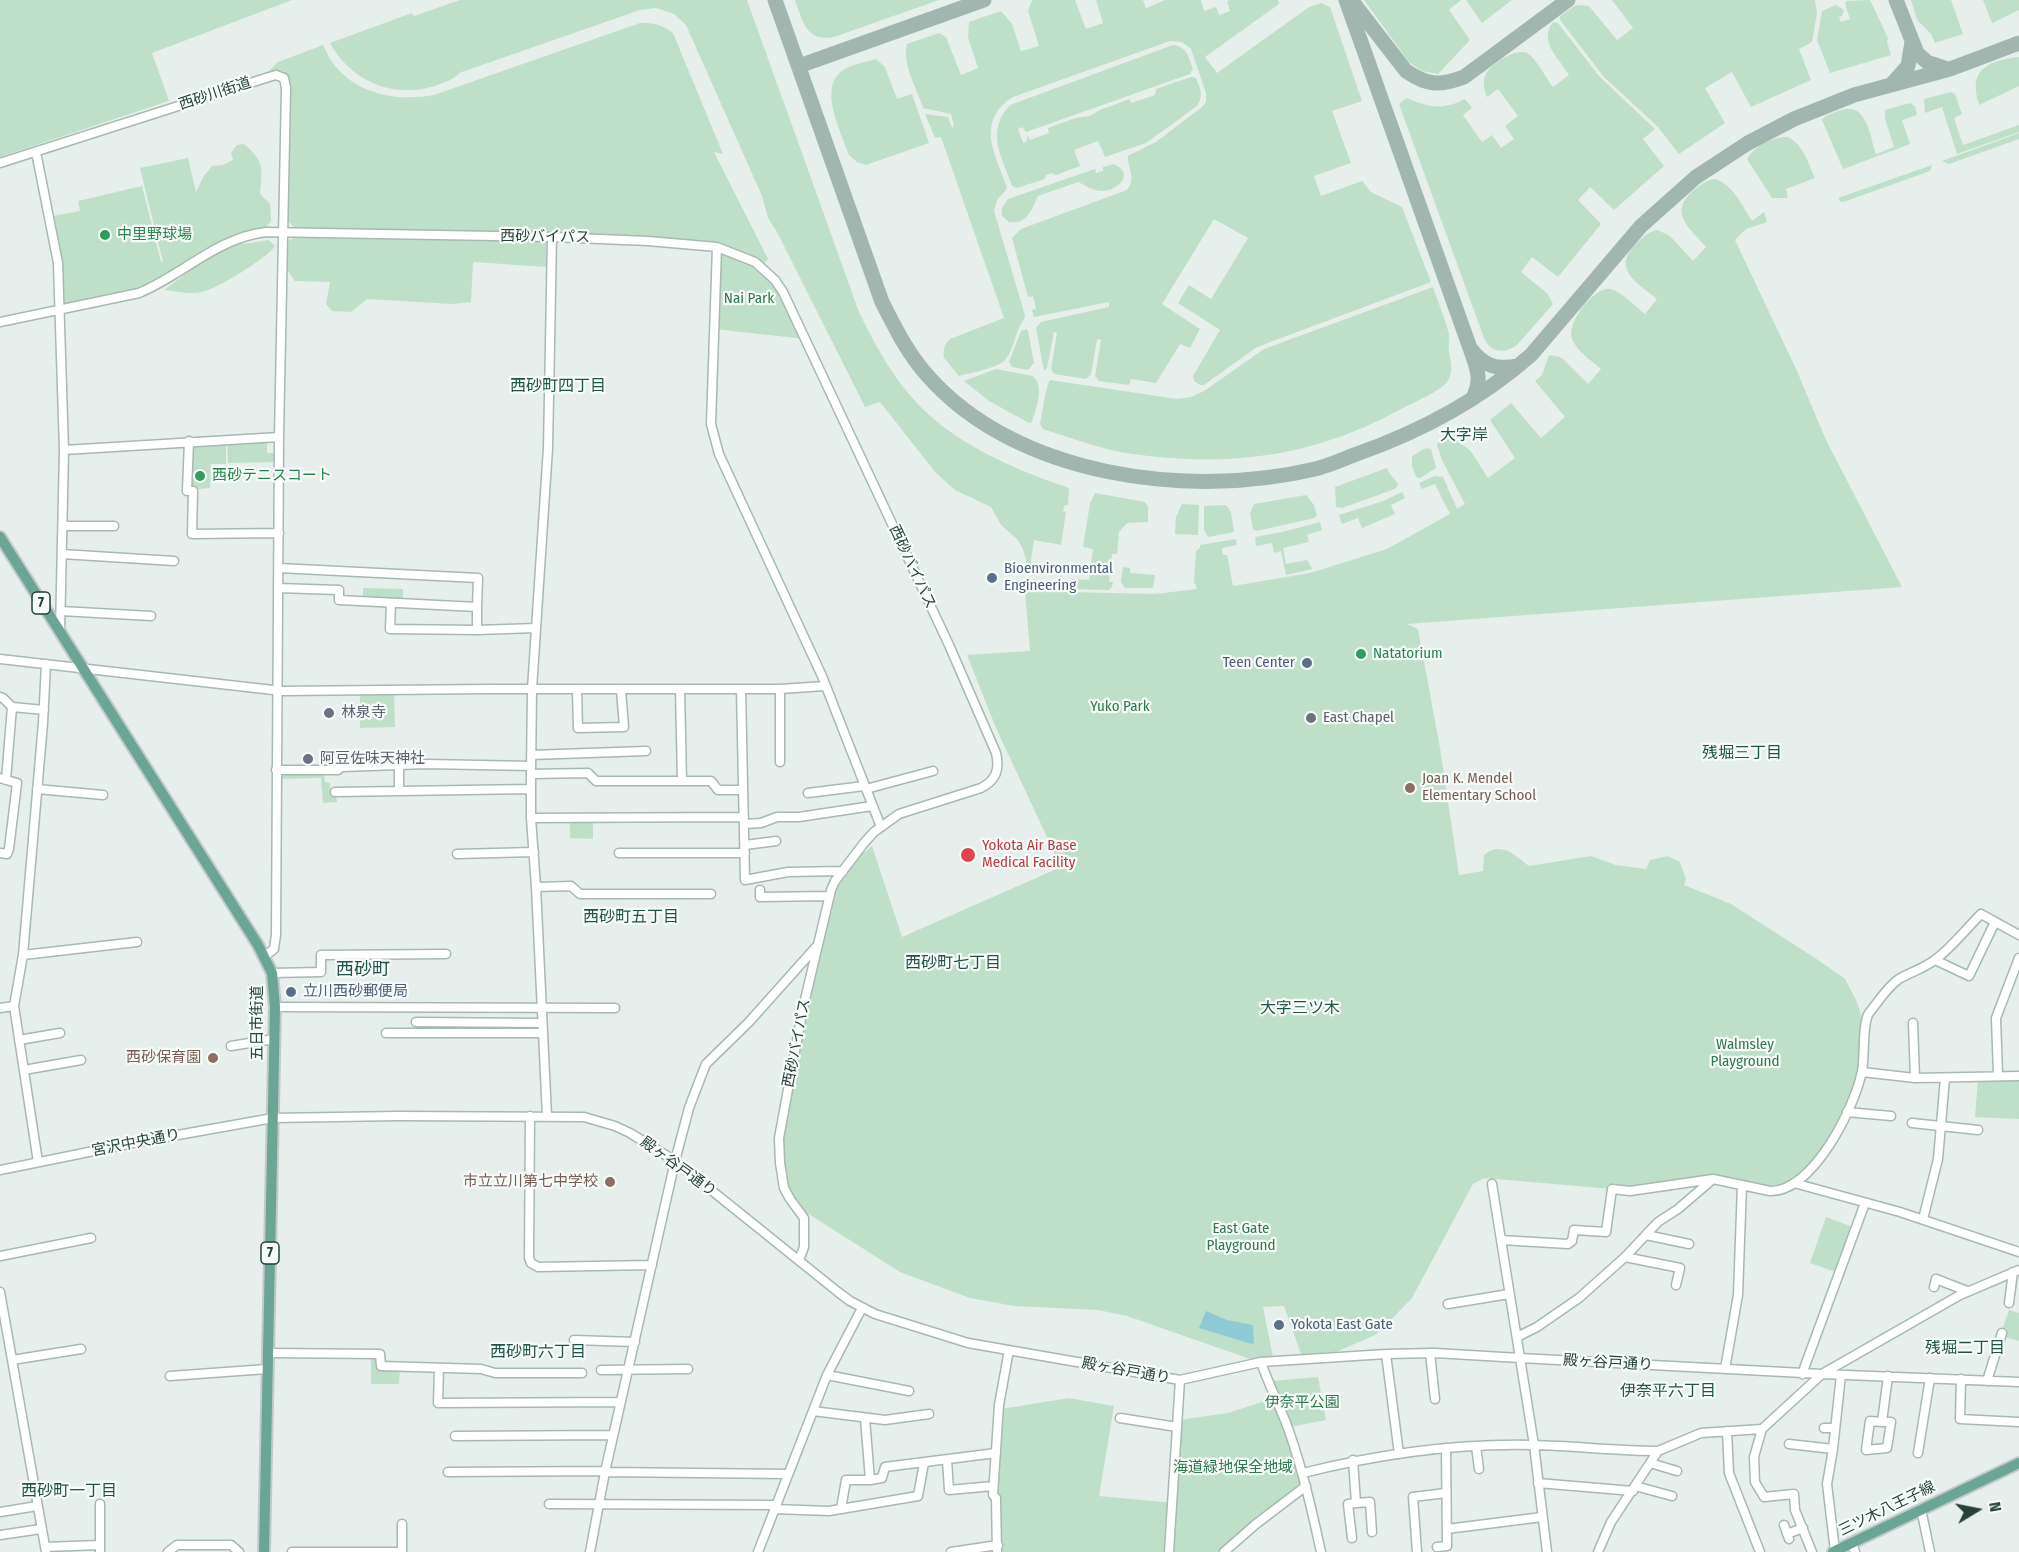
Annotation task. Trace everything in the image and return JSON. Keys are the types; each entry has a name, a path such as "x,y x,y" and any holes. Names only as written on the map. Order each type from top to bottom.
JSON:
{"main road":[{"name":"五日市街道","path":"0,537 265,956 272,973 275,1007 264,1552"},
{"name":"三ツ木八王子線","path":"1834,1551 1853,1547 1921,1509 2019,1463"}],"street":[{"name":"西砂川街道","path":"0,163 269,77 280,76 284,78 286,88 283,232"},
{"path":"36,152 58,263 64,450 60,633"},
{"name":"西砂バイパス","path":"0,322 139,293 155,286 211,251 237,238 259,232 552,237 648,241 717,247 755,262 775,280 783,292 949,645 997,759 998,767 990,783 981,788 907,810 881,827 864,843 835,881 816,947 779,1138 784,1188 804,1218 804,1252 799,1260"},
{"path":"265,956 274,949 276,942 279,436 283,232"},
{"path":"547,1116 531,818 531,755 532,689 548,448 552,237"},
{"path":"717,247 711,424 719,454 798,622 881,827"},
{"path":"64,450 279,436"},
{"path":"189,441 187,491 193,491 192,534 279,533"},
{"path":"63,526 103,529 114,526"},
{"path":"62,554 174,561"},
{"path":"279,568 478,578 477,630"},
{"path":"278,588 339,590 339,600 477,607"},
{"path":"391,603 390,629 536,628"},
{"path":"61,611 151,616"},
{"path":"0,658 277,690 780,689 825,686"},
{"path":"38,1162 14,1006 23,955 46,664"},
{"path":"680,689 682,781"},
{"path":"741,689 745,880 788,872 843,871"},
{"path":"780,689 780,762"},
{"path":"577,690 578,728 624,727 621,690"},
{"path":"0,697 12,707 44,710"},
{"path":"0,853 6,854 9,849 18,783 3,779 12,707"},
{"path":"531,755 646,752"},
{"path":"276,770 327,774 341,767 467,764 588,773 596,781 711,781 718,790 743,790"},
{"path":"399,765 399,791"},
{"path":"808,793 865,788 933,771"},
{"path":"37,789 104,795"},
{"path":"335,792 531,789"},
{"path":"531,818 745,820 761,823 777,817 799,817 872,806"},
{"path":"619,853 745,849 776,841"},
{"path":"457,854 534,852"},
{"path":"536,887 571,886 580,894 711,894"},
{"path":"760,890 760,897 829,896"},
{"path":"1501,1240 1568,1244 1572,1241 1574,1230 1606,1232 1612,1189 1630,1191 1713,1179 1773,1192 1782,1190 1809,1170 1828,1148 1847,1113 1862,1072 1868,1015 1897,980 1935,960 1981,914 2019,934"},
{"path":"1935,960 1969,976 1995,922"},
{"path":"23,955 137,942"},
{"path":"590,1552 627,1369 689,1108 706,1064 749,1022 816,947"},
{"path":"272,973 321,972 321,955 446,954"},
{"path":"1998,1075 1996,1018 2019,958"},
{"path":"0,1008 14,1006"},
{"path":"275,1007 615,1008"},
{"path":"416,1022 542,1023"},
{"path":"438,1022 438,1033"},
{"path":"1914,1023 1915,1078"},
{"path":"19,1040 60,1033"},
{"path":"386,1033 542,1033"},
{"path":"231,1046 274,1039"},
{"path":"24,1070 81,1060"},
{"path":"1862,1072 1915,1078 2019,1076"},
{"path":"1923,1220 1938,1159 1945,1078"},
{"path":"1847,1113 1891,1116"},
{"path":"530,1116 529,1258 531,1263 538,1267 652,1265"},
{"name":"殿ヶ谷戸通り","path":"273,1118 584,1117 630,1133 675,1161 862,1308 921,1330 968,1343 1180,1380 1261,1362 1430,1353 1822,1374 1967,1291 2016,1271"},
{"name":"宮沢中央通り","path":"0,1170 273,1118"},
{"path":"1912,1123 1978,1130"},
{"path":"1517,1337 1537,1327 1580,1298 1625,1257 1658,1222 1678,1209 1713,1179"},
{"path":"1794,1182 2019,1251"},
{"path":"1492,1184 1534,1445 1547,1552"},
{"path":"1725,1369 1738,1295 1742,1185"},
{"path":"1802,1374 1865,1203"},
{"path":"1646,1235 1689,1244"},
{"path":"0,1256 91,1238"},
{"path":"1625,1257 1680,1268 1676,1285"},
{"path":"2009,1303 2016,1271"},
{"path":"1934,1287 1936,1279 1967,1291"},
{"path":"0,1292 45,1550 100,1549 100,1504"},
{"path":"1448,1304 1509,1294"},
{"path":"758,1552 827,1375 862,1308"},
{"path":"1987,1381 2002,1333"},
{"path":"574,1340 635,1342"},
{"path":"12,1360 81,1349"},
{"path":"951,1552 998,1549 996,1498 993,1495 993,1486 999,1406 1009,1350"},
{"path":"267,1353 380,1354 381,1366 481,1369 495,1373 582,1373"},
{"path":"1430,1353 1435,1399"},
{"path":"1386,1354 1399,1454"},
{"path":"1261,1362 1288,1428 1303,1473 1321,1552"},
{"path":"439,1368 438,1403 620,1402"},
{"path":"170,1376 267,1369"},
{"path":"601,1370 688,1369"},
{"path":"1794,1494 1764,1497 1755,1482 1754,1458 1762,1428 1822,1374 2019,1382"},
{"path":"827,1375 909,1391"},
{"path":"1834,1551 1827,1484 1841,1375"},
{"path":"1882,1422 1888,1376"},
{"path":"1918,1453 1930,1378"},
{"path":"1961,1379 1960,1419 2019,1422"},
{"path":"1169,1552 1180,1380"},
{"path":"813,1411 885,1420 929,1414"},
{"path":"865,1418 870,1480"},
{"path":"1120,1418 1177,1427"},
{"path":"1303,1473 1353,1460 1476,1446 1534,1445 1658,1451 1701,1433 1762,1428"},
{"path":"1824,1428 1835,1428"},
{"path":"1727,1431 1729,1473 1760,1552"},
{"path":"455,1436 613,1435"},
{"path":"1789,1444 1833,1449"},
{"path":"1476,1446 1479,1469"},
{"path":"1437,1547 1447,1546 1446,1448"},
{"path":"1598,1552 1611,1522 1658,1451"},
{"path":"841,1509 846,1479 882,1478 885,1467 996,1453"},
{"path":"947,1460 949,1490 993,1486"},
{"path":"1353,1460 1356,1503"},
{"path":"549,1503 775,1507 829,1511 918,1496 924,1463"},
{"path":"1650,1463 1677,1471"},
{"path":"448,1472 788,1473"},
{"path":"1794,1482 1795,1510 1812,1552"},
{"path":"1538,1483 1634,1488 1672,1496"},
{"path":"1224,1552 1306,1486"},
{"path":"1418,1552 1413,1497 1446,1493"},
{"path":"1352,1538 1348,1504 1370,1502 1372,1532"},
{"path":"0,1512 37,1506"},
{"path":"1921,1509 1930,1552"},
{"path":"1447,1529 1542,1517"},
{"path":"292,1552 402,1552 402,1524"},
{"path":"1787,1533 1803,1528"},
{"path":"0,1534 42,1529"},
{"path":"168,1552 177,1545 231,1545 239,1552"}],"green space":[{"path":"0,0 292,0 152,53 169,101 0,157"},
{"path":"460,0 747,0 859,312 881,354 909,394 942,426 982,452 1069,488 1068,505 1065,505 1063,511 1066,512 1061,545 1034,540 1029,573 1026,573 1026,559 1022,547 1017,539 1001,525 991,507 955,490 936,473 880,402 865,407 768,218 762,196 686,25 674,14 656,8 640,10 459,73 451,80 435,86 419,89 403,90 374,84 349,68 330,43 412,13 414,16"},
{"path":"795,0 939,0 834,37 825,38 807,29"},
{"path":"1032,0 1075,0 1086,29 1103,23 1096,0 1143,0 1146,8 1165,0 1201,0 1204,11 1216,7 1219,15 1230,11 1227,1 1278,0 1279,4 1205,57 1217,73 1309,7 1321,3 1330,7 1362,101 1332,111 1351,163 1314,176 1321,196 1362,181 1371,192 1402,207 1431,282 1257,347 1204,385 1200,385 1194,381 1193,376 1220,330 1178,303 1189,285 1211,299 1248,238 1214,219 1162,304 1200,329 1190,348 1180,344 1156,383 1131,379 1129,385 1099,381 1095,376 1101,340 1097,339 1091,374 1086,379 1054,374 1051,369 1057,333 1054,332 1047,368 1044,371 1036,328 1041,322 1109,307 1109,302 1034,317 1032,310 1036,309 1033,296 1028,297 1012,238 1021,229 1127,190 1131,181 1128,156 1156,142 1202,107 1206,102 1206,93 1191,49 1182,42 1170,41 1013,97 1001,106 994,117 991,139 1007,187 997,200 994,211 1025,315 1004,361 989,368 959,376 944,358 944,348 948,341 1004,318 941,137 935,138 925,114 948,117 952,128 954,126 951,114 923,108 908,68 907,44 939,33 946,37 961,75 978,68 968,37 969,22 1001,11 1012,24 1021,51 1039,46 1028,11"},
{"path":"1364,0 1461,0 1449,10 1470,40 1438,74 1422,71 1409,62"},
{"path":"1466,0 1512,0 1482,23"},
{"path":"1612,0 1815,0 1817,13 1812,42 1799,49 1811,80 1751,107 1732,72 1705,88 1725,123 1679,154 1658,127 1604,77 1560,20 1560,16 1576,5 1589,6 1617,40 1633,28"},
{"path":"1870,0 1888,38 1891,55 1830,73 1817,40 1822,11 1836,5 1844,10 1842,16 1839,17 1841,22 1850,19 1846,1"},
{"path":"1911,0 1951,0 1963,34 1935,43 1931,34 1917,20"},
{"path":"1983,0 2019,0 2019,10 1992,23"},
{"path":"1553,22 1558,23 1599,76 1655,129 1643,139 1664,166 1614,210 1590,187 1578,200 1601,224 1558,277 1532,257 1521,272 1548,294 1553,304 1517,345 1503,351 1490,347 1484,338 1399,104 1406,98 1436,106 1449,105 1465,99 1472,108 1463,115 1482,142 1492,135 1501,148 1514,139 1505,126 1518,116 1498,89 1487,97 1485,77 1498,62 1522,52 1534,59 1553,87 1569,75 1549,43 1549,29"},
{"path":"640,23 658,25 673,33 723,154 714,152 768,259 763,265 749,254 718,244 296,229 287,220 288,76 283,71 265,75 278,62 323,45 336,67 358,85 370,91 395,97 421,97 434,95"},
{"path":"1173,45 1182,48 1187,53 1193,69 1190,74 1026,132 1022,127 1018,129 1023,143 1027,141 1027,135 1030,140 1049,133 1048,128 1076,118 1090,116 1130,99 1131,103 1155,95 1156,89 1191,77 1196,78 1201,92 1197,106 1146,143 1105,157 1098,141 1074,150 1080,166 1056,175 1052,173 1046,175 1045,179 1017,188 1012,186 1000,155 997,135 1002,115 1010,105"},
{"path":"2019,57 2019,86 1979,105 1976,83 1982,69 1997,61"},
{"path":"876,59 885,67 897,99 912,94 929,143 866,165 857,162 849,155 833,109 832,86 837,76 845,69"},
{"path":"1951,92 1955,94 1962,114 1954,118 1963,145 2019,125 2019,132 1957,154 1942,107 1925,113 1924,99"},
{"path":"1910,103 1915,106 1917,115 1902,120 1910,144 1843,169 1822,120 1824,118 1838,111 1856,110 1866,121 1876,154 1894,147 1885,119 1885,110"},
{"path":"2019,133 2019,139 1949,164 1942,161"},
{"path":"1788,137 1802,150 1815,178 1786,189 1788,198 1772,198 1747,159 1765,143 1776,138"},
{"path":"244,144 256,156 261,166 260,194 270,204 271,221 265,228 241,234 243,244 269,240 275,246 270,251 230,279 202,292 164,290 210,256 206,248 150,286 63,304 53,216 80,211 78,201 142,186 161,262 163,262 140,168 188,158 196,192 212,166 223,165 233,160 231,153 237,145"},
{"path":"1114,164 1120,168 1124,177 1118,186 1112,189 1100,191 1078,182 1038,196 1025,219 1009,222 1002,216 1002,208 1008,199 1095,169 1096,173 1103,171 1103,167"},
{"path":"1932,165 1930,171 1846,201 1841,202 1838,198"},
{"path":"1715,179 1732,191 1752,221 1764,212 1767,222 1746,229 1735,240 1797,371 1826,440 1902,587 1407,624 1418,629 1440,748 1459,875 1483,871 1484,855 1497,849 1508,851 1529,866 1591,856 1616,865 1646,869 1650,860 1668,856 1680,862 1686,879 1684,885 1731,904 1845,979 1857,1002 1866,1031 1865,1050 1850,1106 1809,1170 1770,1191 1713,1179 1612,1189 1484,1178 1473,1184 1412,1298 1375,1335 1336,1352 1301,1354 1284,1306 1263,1307 1273,1357 1250,1359 1127,1316 1098,1310 1014,1306 970,1298 900,1272 804,1211 798,1202 787,1194 779,1138 835,881 863,850 865,852 872,846 902,937 1061,867 996,728 967,655 1030,651 1025,591 1155,594 1197,589 1194,581 1196,551 1200,545 1236,539 1237,545 1222,548 1223,555 1227,555 1233,586 1310,573 1387,549 1450,514 1435,484 1422,489 1419,483 1435,476 1443,477 1457,509 1465,504 1442,460 1438,442 1460,429 1463,433 1455,437 1456,441 1470,450 1488,478 1515,458 1490,420 1511,403 1541,438 1565,417 1535,381 1542,375 1549,355 1560,357 1588,384 1601,369 1581,351 1572,339 1571,332 1577,315 1597,293 1611,289 1624,296 1645,314 1657,299 1630,276 1626,262 1628,255 1645,236 1658,230 1670,236 1693,261 1706,247 1688,227 1682,213 1682,206 1694,190"},
{"path":"298,237 546,242 546,267 473,262 471,302 452,304 367,299 351,312 332,311 326,304 330,282 295,281 284,265 289,240"},
{"name":"Nai Park","path":"717,247 741,255 775,280 805,339 714,329"},
{"path":"1433,287 1449,334 1451,369 1449,379 1427,396 1366,426 1333,439 1300,449 1267,455 1233,459 1198,459 1116,451 1043,429 1040,424 1050,380 1177,399 1191,397 1204,391 1264,349"},
{"path":"1026,329 1034,363 1028,370 1012,367 1009,362 1021,331"},
{"path":"996,369 1033,376 1037,381 1039,392 1032,422 1029,423 989,401 964,381"},
{"path":"267,440 267,453 276,453 276,462 228,463 227,442"},
{"name":"西砂テニスコート","path":"226,442 226,464 211,464 210,488 189,490 191,444"},
{"path":"1426,448 1431,449 1436,468 1420,478 1416,477 1412,466 1412,456"},
{"path":"1387,468 1398,485 1395,489 1342,508 1336,507 1335,487"},
{"path":"1402,492 1405,498 1391,505 1395,514 1362,528 1358,518 1342,524 1339,515 1386,500"},
{"path":"1095,493 1145,502 1148,507 1148,522 1127,523 1119,532 1117,554 1112,554 1109,582 1113,582 1109,590 1071,589 1072,579 1089,580 1093,549 1083,547 1090,503"},
{"path":"1306,495 1314,505 1317,515 1315,518 1256,531 1253,529 1250,514 1254,504"},
{"path":"1182,504 1199,505 1198,535 1175,534 1176,517"},
{"path":"1226,505 1231,512 1234,532 1208,537 1204,530 1204,506"},
{"path":"1320,522 1322,530 1307,535 1309,542 1283,548 1286,564 1307,560 1312,569 1286,575 1281,551 1274,553 1272,543 1256,546 1255,537"},
{"path":"1123,567 1130,568 1130,573 1155,575 1153,588 1125,588 1121,582"},
{"path":"363,588 403,589 403,601 363,599"},
{"path":"360,693 394,693 395,727 360,728"},
{"path":"324,772 325,782 330,783 331,795 336,795 337,802 323,803 321,778 280,779 280,773"},
{"path":"570,819 593,819 593,839 570,838"},
{"path":"1978,1078 2019,1078 2019,1119 1975,1117"},
{"path":"1826,1217 1853,1227 1836,1272 1810,1263"},
{"path":"2009,1310 2019,1313 2019,1341 2005,1337 2007,1329 2003,1327"},
{"path":"371,1358 378,1358 378,1370 400,1370 399,1384 371,1384"},
{"name":"伊奈平公園","path":"1318,1377 1326,1420 1290,1427 1270,1381"},
{"name":"海道緑地保全地域","path":"1069,1398 1114,1406 1099,1496 1174,1503 1179,1420 1228,1413 1271,1399 1284,1428 1303,1485 1252,1520 1221,1552 999,1552 994,1496 1001,1409"}],"water":[{"path":"1206,1311 1227,1320 1253,1325 1254,1343 1199,1328"}],"taxiway":[{"path":"775,0 882,302 907,349 927,375 964,410 1007,437 1056,457 1107,472 1160,479 1214,481 1266,478 1320,468 1378,446 1447,414 1491,387 1531,355 1641,226 1696,177 1748,143 1794,119 1854,95 1950,69 2019,43"},
{"path":"799,66 984,0"},
{"path":"1346,0 1470,348 1485,363 1496,367 1518,366"},
{"path":"1351,0 1406,71 1421,80 1434,83 1464,77 1568,0"},
{"path":"1896,0 1917,53 1927,62 1948,69"},
{"path":"1892,84 1908,66 1912,42"},
{"path":"1471,351 1478,379 1474,396"}],"place":[{"name":"中里野球場","path":"105,235"},
{"name":"西砂テニスコート","path":"200,476"},
{"name":"Bioenvironmental Engineering","path":"992,578"},
{"name":"Natatorium","path":"1361,654"},
{"name":"Teen Center","path":"1307,663"},
{"name":"林泉寺","path":"329,713"},
{"name":"East Chapel","path":"1311,718"},
{"name":"阿豆佐味天神社","path":"308,759"},
{"name":"Joan K. Mendel Elementary School","path":"1410,788"},
{"name":"Yokota Air Base Medical Facility","path":"968,855"},
{"name":"立川西砂郵便局","path":"291,992"},
{"name":"西砂保育園","path":"213,1058"},
{"name":"市立立川第七中学校","path":"610,1182"},
{"name":"Yokota East Gate","path":"1279,1325"}],"district":[{"name":"西砂町四丁目","path":"558,387"},
{"name":"大字岸","path":"1464,436"},
{"name":"残堀三丁目","path":"1742,754"},
{"name":"西砂町五丁目","path":"631,918"},
{"name":"西砂町七丁目","path":"953,964"},
{"name":"西砂町","path":"363,970"},
{"name":"大字三ツ木","path":"1300,1009"},
{"name":"残堀二丁目","path":"1965,1349"},
{"name":"西砂町六丁目","path":"538,1353"},
{"name":"伊奈平六丁目","path":"1668,1392"},
{"name":"西砂町一丁目","path":"69,1492"}],"park label":[{"name":"Yuko Park","path":"1120,707"},
{"name":"Walmsley Playground","path":"1745,1054"},
{"name":"East Gate Playground","path":"1241,1238"}]}
